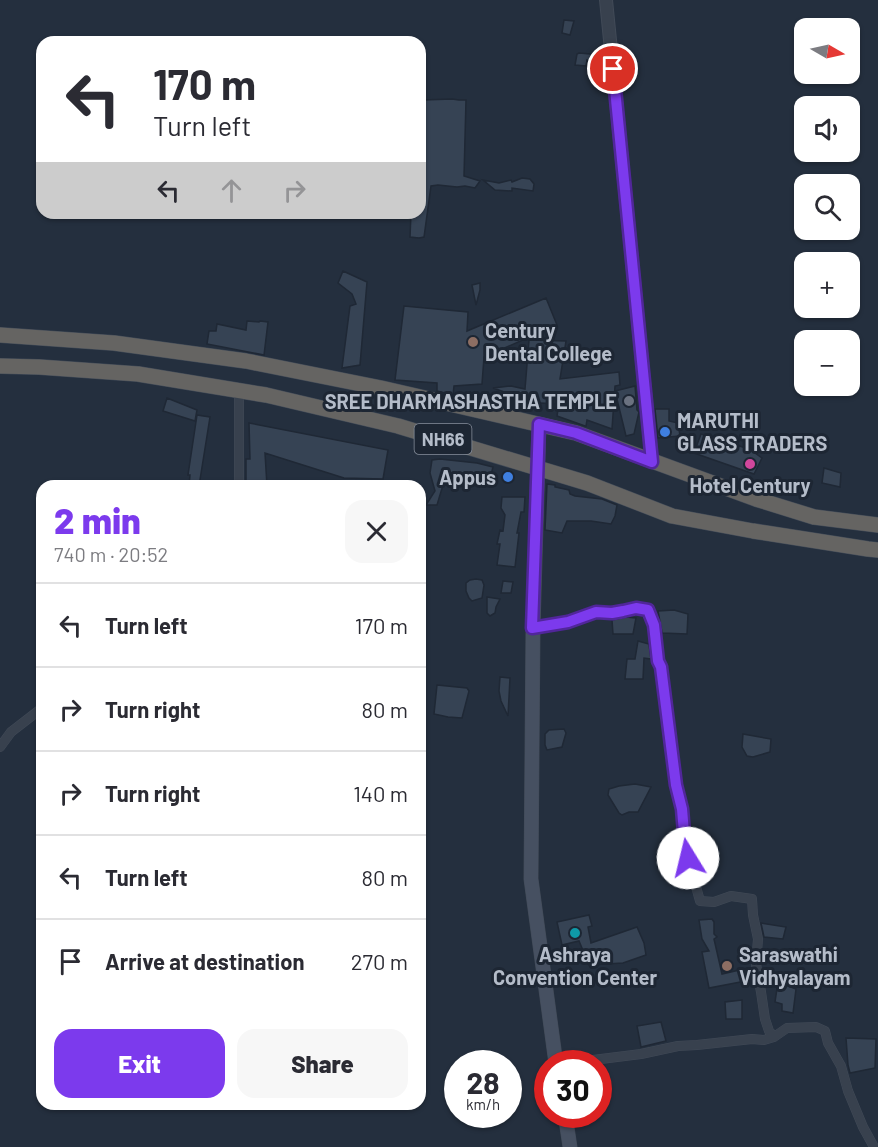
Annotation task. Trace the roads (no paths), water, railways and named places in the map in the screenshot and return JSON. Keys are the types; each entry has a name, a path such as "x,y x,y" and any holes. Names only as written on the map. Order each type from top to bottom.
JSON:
{"highway":[{"name":"NH66","path":"0,335 114,343 246,362 381,388 576,433 756,499 814,517 878,525"},
{"name":"NH66","path":"0,366 138,374 266,395 398,426 587,483 672,516 878,550"}],"main road":[{"path":"539,424 532,628 531,879 554,1050"},
{"path":"567,1128 570,1147"}],"street":[{"path":"606,0 652,462"},
{"path":"238,480 239,390"},
{"path":"532,628 568,622 596,612 612,613 636,608 648,610 654,625 658,661 661,667 686,850 700,900 714,902 731,896 752,899 758,939 756,964 765,1019 774,1037"},
{"path":"0,747 11,732 36,713"},
{"path":"612,1058 678,1046 752,1039 765,1040 788,1028 816,1027 825,1031 828,1043 841,1066 848,1091 863,1127 874,1147"}],"place":[{"name":"Century Dental College","path":"473,342"},
{"name":"SREE DHARMASHASTHA TEMPLE","path":"629,401"},
{"name":"MARUTHI GLASS TRADERS","path":"665,432"},
{"name":"Hotel Century","path":"750,464"},
{"name":"Appus","path":"508,477"},
{"name":"Ashraya Convention Center","path":"575,933"},
{"name":"Saraswathi Vidhyalayam","path":"727,966"}]}
